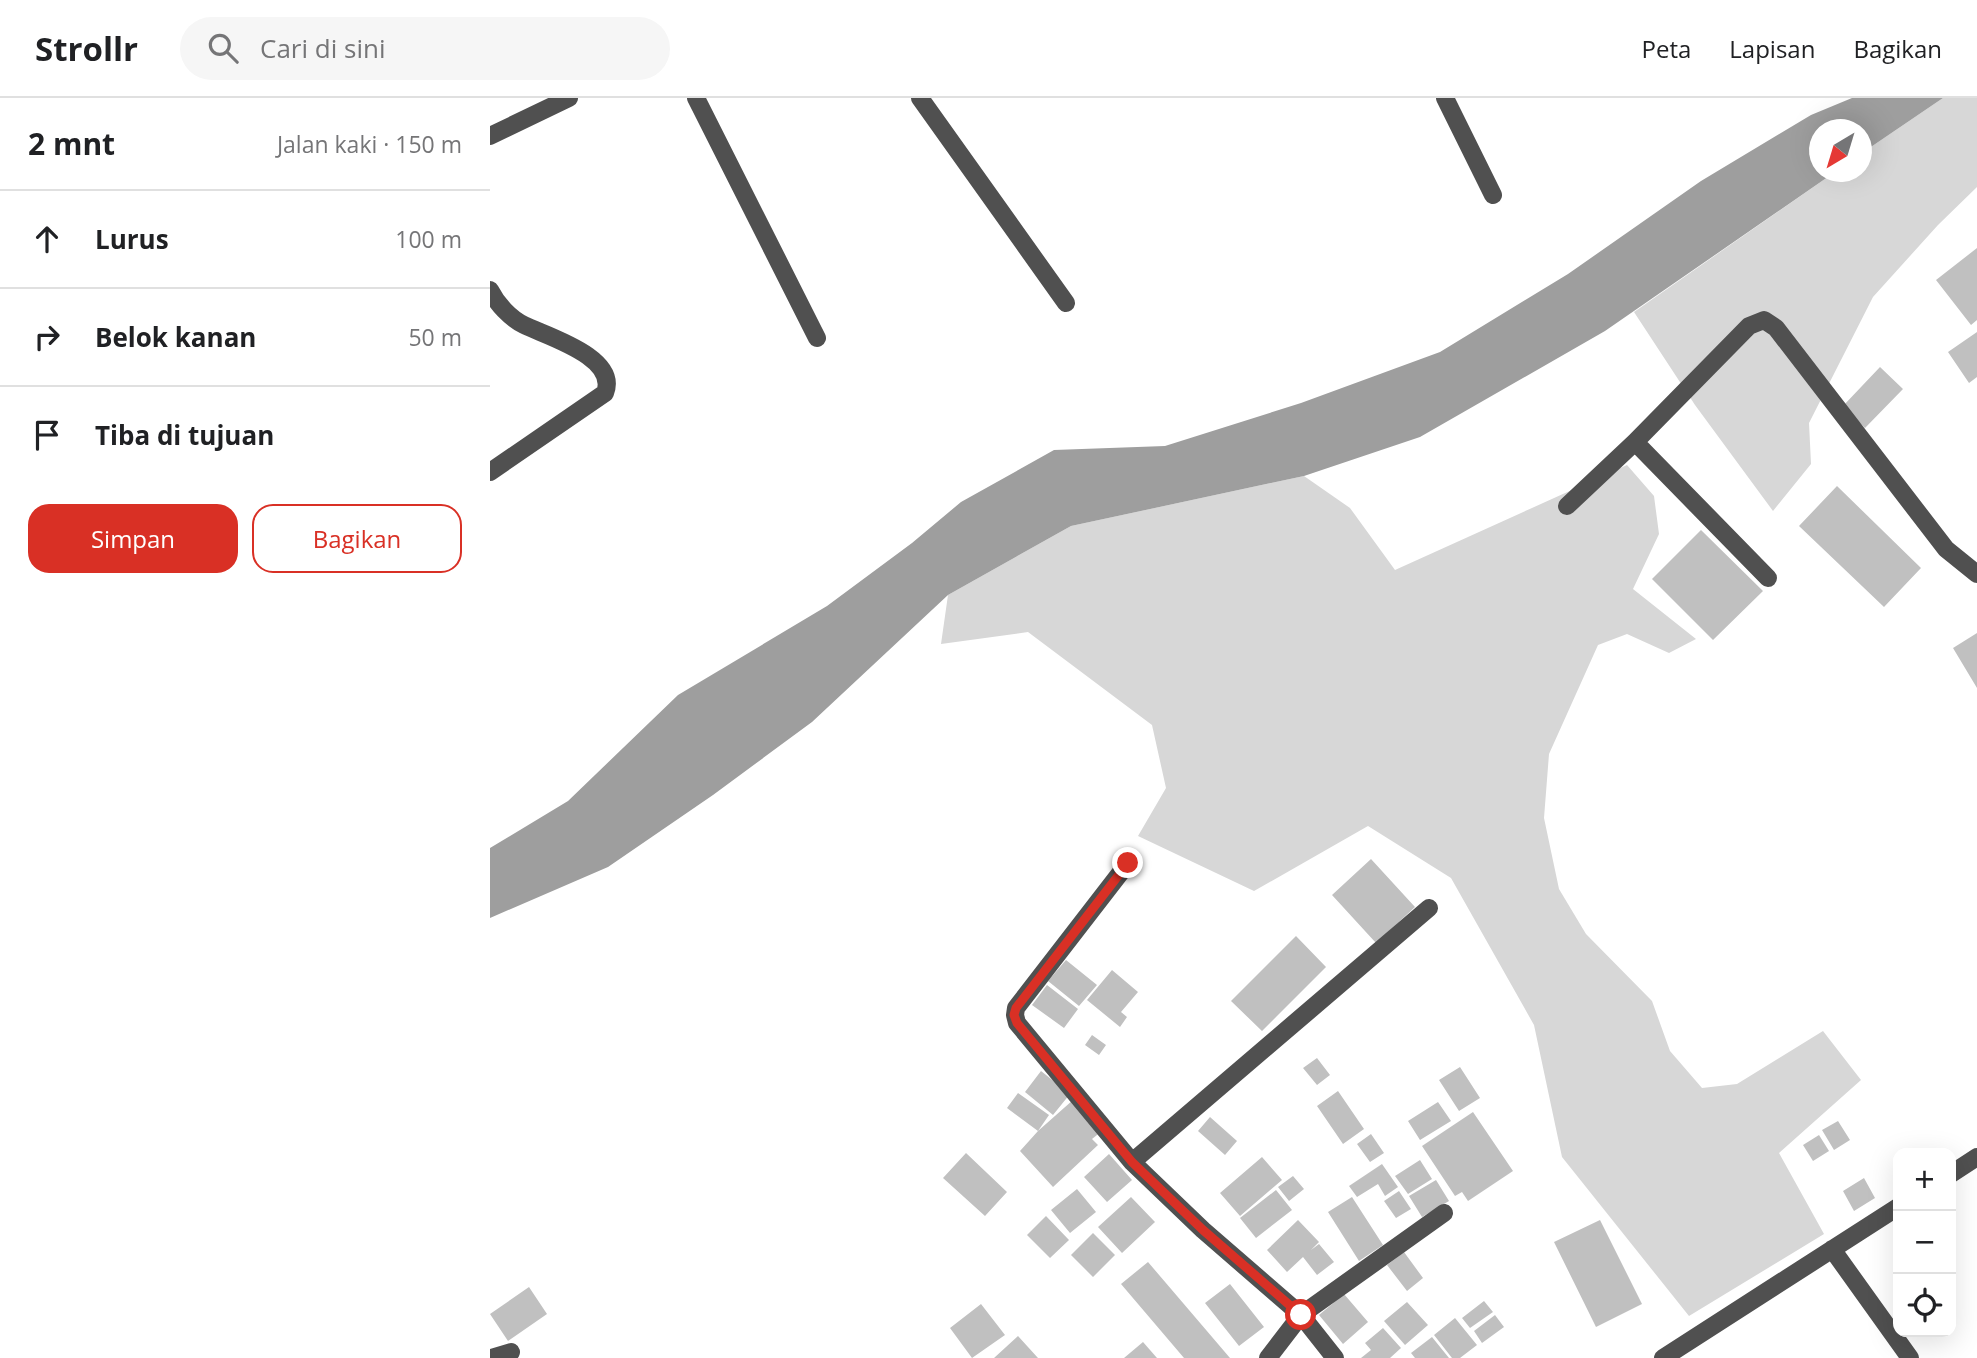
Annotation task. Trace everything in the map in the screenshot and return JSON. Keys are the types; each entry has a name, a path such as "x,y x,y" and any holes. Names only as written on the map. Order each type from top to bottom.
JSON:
{"street":[{"path":"490,136 569,98"},
{"path":"696,98 817,338"},
{"path":"920,98 1066,303"},
{"path":"1445,98 1493,195"},
{"path":"490,290 496,303 522,325 561,340 589,358 605,375 608,386 605,393 490,472"},
{"path":"1567,506 1749,327 1764,320 1776,328 1946,549 1977,574"},
{"path":"1635,442 1768,578"},
{"path":"1128,863 1016,1008 1014,1015 1017,1023 1132,1162 1203,1230 1301,1315 1335,1358"},
{"path":"1132,1162 1429,908"},
{"path":"1956,1171 1977,1157"},
{"path":"1663,1358 1893,1210"},
{"path":"1268,1358 1301,1315 1444,1213"},
{"path":"1832,1249 1910,1358"},
{"path":"491,1358 510,1352"}],"shaded area":[{"path":"1852,98 1943,98 1872,146 1872,119 1809,119 1809,182 1821,182 1605,331 1420,437 1304,476 1071,526 948,595 812,722 713,795 608,867 490,918 490,848 568,801 678,695 827,606 912,543 961,502 1054,450 1165,446 1301,403 1440,352 1568,274 1701,181 1811,115"},
{"path":"1943,98 1977,98 1977,187 1938,225 1873,297 1809,423 1811,464 1773,511 1695,405 1634,312 1821,182 1872,182 1872,146"},
{"path":"1627,465 1654,496 1659,534 1633,589 1696,639 1669,653 1627,634 1598,645 1549,754 1544,818 1559,889 1586,934 1652,1001 1670,1051 1702,1088 1737,1084 1823,1031 1861,1080 1779,1153 1824,1234 1689,1316 1562,1157 1534,1025 1451,878 1368,826 1254,891 1138,836 1166,788 1152,725 1028,632 941,644 948,595 1071,526 1304,476 1350,508 1395,570"}],"building":[{"path":"1977,248 1977,320 1971,325 1936,280"},
{"path":"1977,332 1977,377 1969,383 1948,352"},
{"path":"1880,367 1903,389 1865,428 1843,406"},
{"path":"1837,486 1921,568 1884,607 1799,526"},
{"path":"1701,530 1763,591 1713,640 1652,579"},
{"path":"1977,633 1977,688 1953,648"},
{"path":"1371,859 1415,907 1376,943 1332,895"},
{"path":"1296,936 1326,967 1262,1031 1231,1001"},
{"path":"1066,960 1097,985 1079,1006 1048,981"},
{"path":"1112,970 1138,992 1121,1012 1127,1017 1120,1027 1087,1000"},
{"path":"1047,985 1078,1009 1064,1028 1032,1005"},
{"path":"1092,1035 1106,1045 1099,1055 1085,1045"},
{"path":"1317,1058 1330,1075 1317,1085 1303,1068"},
{"path":"1460,1067 1480,1098 1459,1111 1439,1080"},
{"path":"1041,1071 1070,1094 1053,1115 1025,1092"},
{"path":"1338,1091 1364,1129 1343,1144 1317,1106"},
{"path":"1018,1093 1049,1115 1038,1131 1007,1108"},
{"path":"1073,1100 1102,1131 1092,1139 1098,1145 1053,1187 1020,1151"},
{"path":"1438,1102 1451,1121 1420,1140 1408,1121"},
{"path":"1473,1112 1513,1171 1468,1201 1462,1192 1455,1196 1422,1146"},
{"path":"1210,1117 1237,1141 1225,1155 1198,1131"},
{"path":"1838,1121 1850,1140 1834,1150 1822,1130"},
{"path":"1371,1134 1384,1153 1370,1162 1357,1144"},
{"path":"1819,1135 1829,1151 1813,1161 1803,1145"},
{"path":"966,1153 1007,1192 985,1216 943,1178"},
{"path":"1109,1154 1132,1180 1107,1202 1084,1177"},
{"path":"1262,1157 1282,1180 1240,1216 1220,1193"},
{"path":"1420,1160 1432,1179 1408,1194 1395,1176"},
{"path":"1382,1164 1398,1187 1385,1196 1378,1184 1357,1197 1349,1186"},
{"path":"1293,1176 1304,1189 1289,1201 1278,1187"},
{"path":"1864,1178 1875,1198 1854,1211 1843,1191"},
{"path":"1436,1180 1449,1201 1422,1217 1409,1196"},
{"path":"1077,1189 1096,1212 1070,1233 1051,1210"},
{"path":"1276,1190 1292,1210 1256,1238 1240,1218"},
{"path":"1399,1191 1411,1209 1396,1218 1384,1201"},
{"path":"1131,1197 1155,1222 1122,1253 1098,1227"},
{"path":"1352,1197 1383,1245 1359,1261 1328,1212"},
{"path":"1046,1216 1069,1240 1050,1258 1027,1235"},
{"path":"1298,1220 1319,1242 1311,1250 1319,1244 1334,1262 1317,1275 1303,1257 1287,1272 1267,1250"},
{"path":"1600,1220 1642,1304 1596,1327 1554,1242"},
{"path":"1093,1233 1115,1255 1093,1277 1071,1255"},
{"path":"1404,1252 1423,1278 1407,1291 1387,1265"},
{"path":"1148,1262 1230,1358 1184,1358 1121,1284"},
{"path":"1230,1284 1264,1327 1239,1346 1205,1303"},
{"path":"529,1287 547,1314 508,1341 490,1314"},
{"path":"1344,1294 1368,1322 1343,1344 1319,1315"},
{"path":"1484,1301 1493,1312 1470,1328 1462,1318"},
{"path":"1407,1302 1428,1325 1405,1345 1384,1321"},
{"path":"981,1304 1005,1335 972,1358 950,1328"},
{"path":"1495,1315 1504,1327 1482,1343 1474,1331"},
{"path":"1455,1318 1477,1345 1460,1358 1452,1358 1434,1335"},
{"path":"1383,1328 1401,1348 1390,1358 1361,1358 1371,1350 1365,1343"},
{"path":"1018,1336 1038,1358 994,1358"},
{"path":"1432,1337 1449,1358 1415,1358 1411,1353"},
{"path":"1143,1342 1157,1358 1124,1358"}],"route":[{"path":"1128,863 1016,1008 1014,1015 1017,1023 1132,1162 1203,1230 1301,1315"}]}
